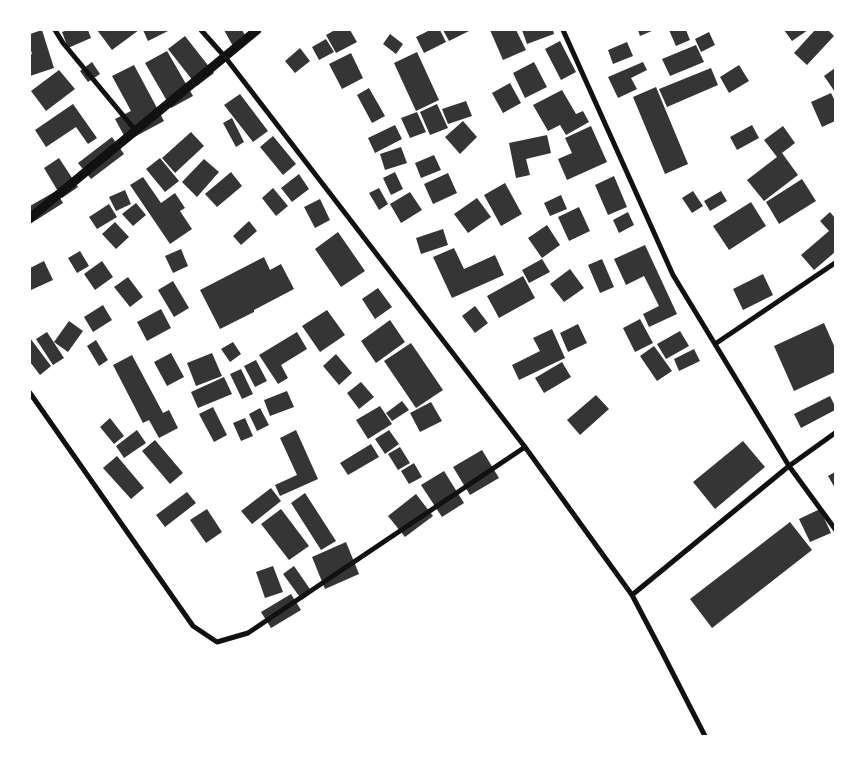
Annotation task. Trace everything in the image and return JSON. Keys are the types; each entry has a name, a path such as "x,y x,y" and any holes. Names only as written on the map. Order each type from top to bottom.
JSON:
{"street":[{"path":"55,30 63,43 136,131"},
{"path":"201,30 225,57 526,447 632,594 705,736"},
{"path":"30,218 257,30"},
{"path":"563,30 673,275 790,466 835,529"},
{"path":"715,344 835,263"},
{"path":"30,393 193,626 217,642 248,633 526,447"},
{"path":"632,594 790,466 835,433"}],"building":[{"path":"42,30 54,68 30,76 30,55 32,54 30,34"},
{"path":"68,30 88,30 91,38 68,48 62,32"},
{"path":"97,30 139,30 112,50"},
{"path":"143,30 170,30 148,41"},
{"path":"224,30 242,30 248,40 234,48"},
{"path":"335,30 350,30 357,42 336,53 326,35"},
{"path":"430,30 440,30 446,42 424,53 416,37"},
{"path":"443,30 471,30 449,41"},
{"path":"490,30 516,30 526,50 503,60"},
{"path":"522,30 553,30 554,34 527,44"},
{"path":"638,30 654,30 640,36"},
{"path":"669,30 686,30 690,40 676,46"},
{"path":"784,30 808,30 792,41"},
{"path":"815,30 828,30 834,36 807,65 794,53"},
{"path":"709,32 715,45 701,52 695,39"},
{"path":"390,34 403,44 396,54 383,44"},
{"path":"185,36 214,73 197,86 168,49"},
{"path":"326,39 334,52 319,60 312,47"},
{"path":"560,41 576,72 561,80 545,49"},
{"path":"627,42 633,56 613,64 608,50"},
{"path":"696,45 704,62 670,76 662,59"},
{"path":"300,48 310,61 295,73 285,61"},
{"path":"167,51 193,96 171,108 145,63"},
{"path":"417,52 439,100 416,111 394,63"},
{"path":"351,53 363,78 342,89 329,64"},
{"path":"92,62 100,74 88,82 80,71"},
{"path":"534,62 547,87 525,98 513,73"},
{"path":"643,62 647,70 631,78 637,89 618,98 608,77"},
{"path":"134,65 164,121 127,141 115,119 131,111 112,76"},
{"path":"739,65 749,81 729,93 720,77"},
{"path":"711,68 718,85 667,107 659,89"},
{"path":"835,68 835,92 824,76"},
{"path":"59,70 75,89 46,111 31,91"},
{"path":"510,83 521,103 503,113 492,93"},
{"path":"656,87 688,164 665,174 633,97"},
{"path":"369,88 385,116 372,123 357,95"},
{"path":"562,90 576,114 583,111 589,122 566,135 560,125 548,131 533,105"},
{"path":"831,93 835,101 835,121 822,127 811,102"},
{"path":"240,94 268,131 253,142 224,105"},
{"path":"466,101 472,116 448,124 442,109"},
{"path":"73,104 97,138 88,144 76,127 46,147 35,130"},
{"path":"437,104 448,128 430,135 420,112"},
{"path":"417,112 426,132 410,138 401,118"},
{"path":"232,118 244,142 236,147 223,123"},
{"path":"463,121 477,137 460,154 445,137"},
{"path":"395,125 402,139 375,153 368,138"},
{"path":"752,125 759,138 737,150 730,137"},
{"path":"591,126 607,162 567,180 558,159 572,153 565,138"},
{"path":"783,126 795,143 782,153 798,175 764,201 747,180 777,157 764,140"},
{"path":"191,132 204,146 175,173 162,158"},
{"path":"547,135 551,153 526,159 530,175 516,178 509,143"},
{"path":"273,136 296,164 283,175 260,147"},
{"path":"112,137 124,154 91,179 78,163"},
{"path":"401,147 407,163 385,170 380,154"},
{"path":"434,155 441,170 421,178 415,163"},
{"path":"59,158 78,187 62,198 44,168"},
{"path":"160,158 179,181 165,192 146,169"},
{"path":"204,159 219,172 197,197 182,182"},
{"path":"231,172 242,186 217,207 205,194"},
{"path":"395,172 403,189 391,195 383,178"},
{"path":"448,173 457,193 433,204 424,184"},
{"path":"299,174 309,189 292,202 281,188"},
{"path":"614,176 627,207 608,215 595,185"},
{"path":"143,177 161,203 175,193 185,208 180,211 192,229 170,244 130,185"},
{"path":"802,179 816,201 779,224 766,202"},
{"path":"505,183 522,214 501,226 484,195"},
{"path":"273,188 288,206 276,216 262,198"},
{"path":"379,188 388,204 379,210 369,193"},
{"path":"125,190 131,204 116,211 109,197"},
{"path":"56,191 63,203 30,224 30,206"},
{"path":"693,191 703,206 692,213 682,198"},
{"path":"721,191 727,201 710,211 704,201"},
{"path":"410,192 422,210 401,223 390,204"},
{"path":"561,195 567,209 550,216 544,203"},
{"path":"477,198 491,217 468,233 454,214"},
{"path":"320,199 330,220 315,228 304,207"},
{"path":"751,202 766,226 729,250 713,226"},
{"path":"136,203 146,215 133,226 122,214"},
{"path":"109,204 117,217 97,229 89,217"},
{"path":"579,207 590,231 569,241 558,217"},
{"path":"628,212 634,225 619,233 613,220"},
{"path":"830,212 835,218 835,252 814,270 801,255 829,231 820,221"},
{"path":"249,221 257,231 241,245 233,236"},
{"path":"115,222 129,237 116,249 102,234"},
{"path":"547,225 560,245 542,258 528,238"},
{"path":"443,229 448,245 421,254 416,238"},
{"path":"338,232 365,271 341,287 315,249"},
{"path":"645,245 677,314 649,327 643,314 659,306 644,276 626,285 614,259"},
{"path":"454,248 464,269 495,255 504,275 452,298 433,257"},
{"path":"181,249 188,266 173,273 165,256"},
{"path":"80,251 89,266 77,273 68,258"},
{"path":"264,257 270,270 281,264 294,289 220,329 200,290"},
{"path":"542,259 550,272 529,283 522,270"},
{"path":"602,259 614,287 600,293 588,265"},
{"path":"44,261 53,280 31,290 30,268"},
{"path":"102,261 113,277 95,290 84,274"},
{"path":"570,269 584,288 564,302 550,284"},
{"path":"763,274 773,295 743,310 733,289"},
{"path":"523,276 535,298 499,318 487,296"},
{"path":"128,277 143,297 130,307 114,287"},
{"path":"173,281 189,308 174,317 158,290"},
{"path":"378,288 392,307 375,319 362,299"},
{"path":"103,305 112,320 93,332 84,317"},
{"path":"475,306 488,323 475,333 462,316"},
{"path":"161,309 171,328 147,341 137,322"},
{"path":"327,310 345,335 320,352 302,326"},
{"path":"640,319 653,343 635,352 623,328"},
{"path":"390,320 405,342 376,363 361,341"},
{"path":"69,321 83,331 68,352 54,342"},
{"path":"824,323 835,348 835,372 794,391 774,346"},
{"path":"578,324 587,343 568,352 560,333"},
{"path":"552,329 565,358 519,380 512,365 540,351 533,338"},
{"path":"680,331 689,346 666,359 657,344"},
{"path":"47,332 64,358 53,365 36,339"},
{"path":"297,332 307,349 281,365 288,378 278,384 259,355"},
{"path":"30,338 51,366 40,375 30,362"},
{"path":"96,340 108,360 99,366 87,346"},
{"path":"233,342 241,354 230,362 221,349"},
{"path":"411,343 443,390 416,408 384,361"},
{"path":"654,346 672,371 657,381 640,356"},
{"path":"694,349 700,361 679,371 674,359"},
{"path":"171,353 184,377 167,386 154,362"},
{"path":"212,353 222,376 196,386 187,363"},
{"path":"336,354 352,373 339,385 323,366"},
{"path":"132,355 163,413 169,410 178,428 159,438 149,420 143,423 113,365"},
{"path":"256,360 267,381 255,387 244,366"},
{"path":"562,362 571,377 544,393 535,378"},
{"path":"241,369 253,394 242,399 230,374"},
{"path":"224,377 232,394 198,408 191,392"},
{"path":"361,382 374,397 359,409 347,393"},
{"path":"287,391 294,407 270,416 264,400"},
{"path":"596,395 609,409 580,435 567,420"},
{"path":"830,396 835,410 801,428 794,414"},
{"path":"402,401 409,410 392,421 386,413"},
{"path":"431,402 442,421 420,432 410,413"},
{"path":"380,406 392,424 368,439 356,420"},
{"path":"213,407 227,435 214,442 199,414"},
{"path":"260,408 269,425 257,431 249,414"},
{"path":"110,418 124,436 114,444 100,427"},
{"path":"245,418 253,436 241,441 233,423"},
{"path":"137,430 146,443 124,458 116,446"},
{"path":"296,430 318,479 280,496 275,485 297,475 280,438"},
{"path":"389,430 399,444 385,454 375,439"},
{"path":"155,440 183,473 170,484 142,451"},
{"path":"743,441 765,467 715,509 693,482"},
{"path":"371,444 379,457 348,475 340,463"},
{"path":"400,447 410,463 398,470 388,454"},
{"path":"482,450 499,478 470,495 453,467"},
{"path":"117,456 144,488 131,499 103,468"},
{"path":"414,463 422,477 409,484 401,471"},
{"path":"444,471 464,503 442,517 421,485"},
{"path":"835,472 835,488 828,476"},
{"path":"271,488 281,501 252,524 241,511"},
{"path":"187,492 196,503 165,527 156,515"},
{"path":"305,493 336,541 321,550 291,503"},
{"path":"416,494 433,516 405,537 388,516"},
{"path":"207,509 222,532 206,543 190,520"},
{"path":"281,509 309,546 289,560 261,524"},
{"path":"820,509 831,533 810,542 799,519"},
{"path":"790,522 812,550 712,628 690,599"},
{"path":"346,542 359,574 325,589 312,557"},
{"path":"273,566 283,592 265,598 256,572"},
{"path":"294,566 312,592 302,600 283,574"},
{"path":"291,594 301,610 271,628 261,612"}]}
